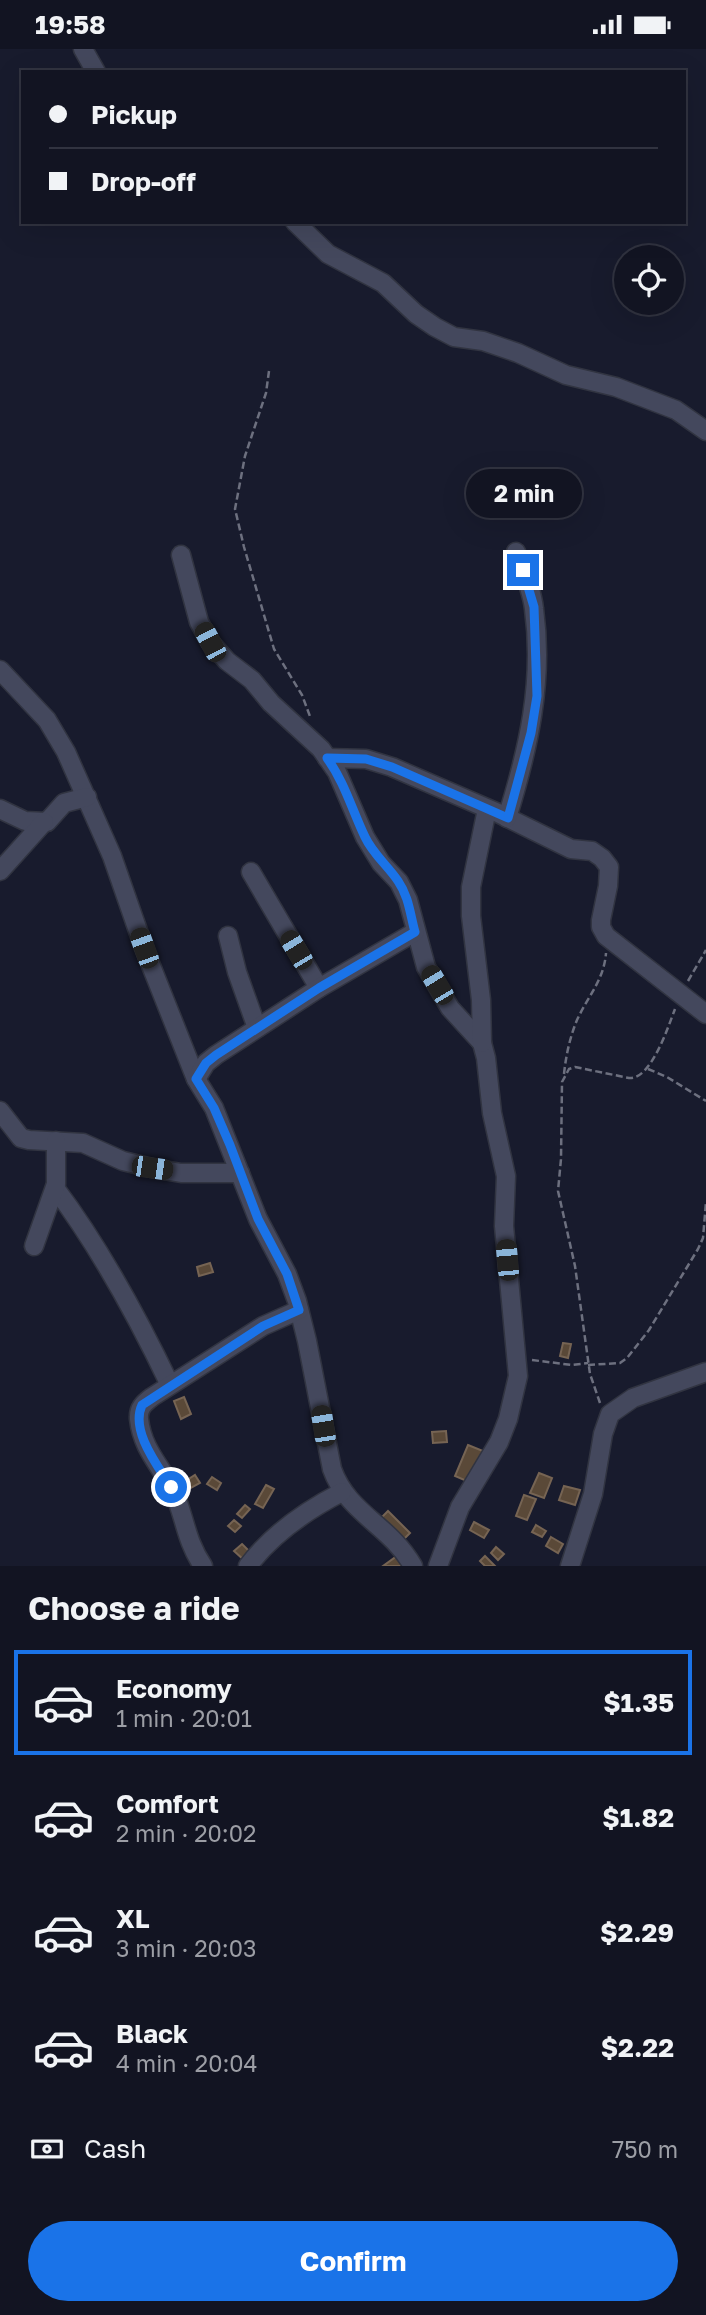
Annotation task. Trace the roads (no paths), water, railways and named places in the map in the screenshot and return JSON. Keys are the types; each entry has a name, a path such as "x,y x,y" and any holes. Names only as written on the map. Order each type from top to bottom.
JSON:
{"street":[{"path":"83,49 95,70"},
{"path":"297,224 328,254 383,283 416,314 454,337 483,341 518,353 566,375 616,387 676,410 706,431"},
{"path":"508,818 531,733 537,696 534,607 516,552"},
{"path":"181,555 199,622 210,642 227,661 252,680 271,703 322,752 346,789 365,837 382,863 399,882 408,899 426,967 450,1008 482,1043"},
{"path":"0,670 47,720 66,752 112,856 144,948 196,1079 214,1108 258,1219 287,1274 299,1310 332,1469 342,1492 352,1504 399,1544 412,1566"},
{"path":"322,752 366,759 392,767 571,849 592,851 606,861 609,871 601,920 606,936 706,1014"},
{"path":"0,871 44,823 51,819 57,809 64,803 86,797"},
{"path":"0,809 25,821 44,823"},
{"path":"438,1566 460,1507 499,1442 519,1376 504,1226 506,1176 492,1113 482,1043 481,1000 471,916 471,887 487,809"},
{"path":"251,872 319,988"},
{"path":"196,1079 206,1063 216,1055 319,988 415,932"},
{"path":"228,936 237,972 257,1028"},
{"path":"0,1111 21,1138 83,1143 123,1161 181,1173 240,1173"},
{"path":"34,1246 55,1188 56,1141"},
{"path":"55,1188 128,1301 170,1385"},
{"path":"203,1566 186,1535 171,1487 150,1455 139,1420 142,1405 263,1326 299,1310"},
{"path":"570,1566 593,1494 608,1418 619,1406 633,1398 706,1371"},
{"path":"248,1566 259,1552 290,1525 320,1503 342,1492"}]}
